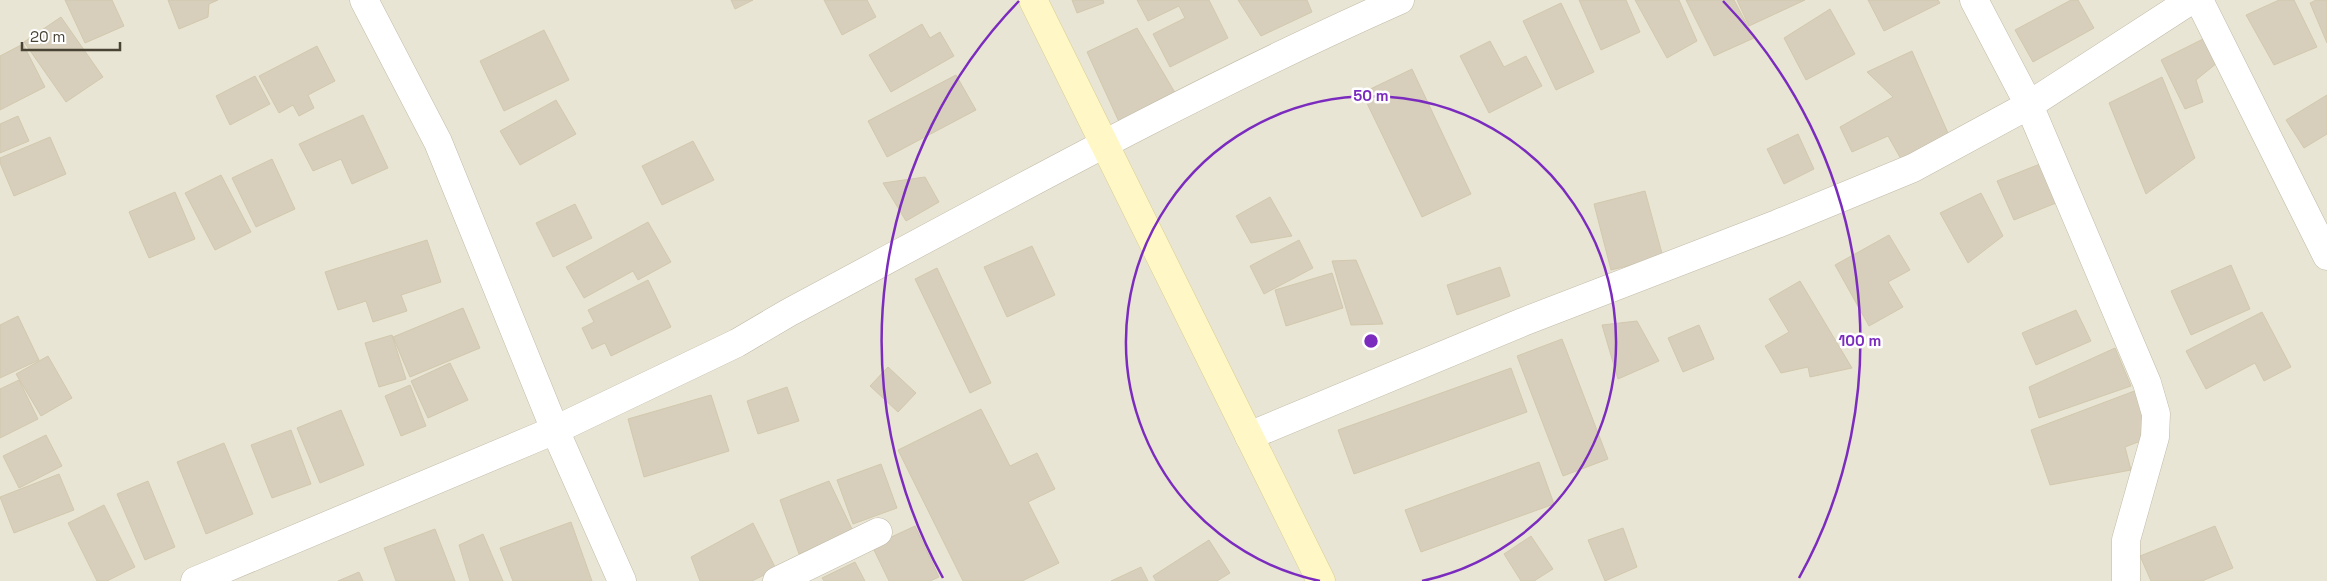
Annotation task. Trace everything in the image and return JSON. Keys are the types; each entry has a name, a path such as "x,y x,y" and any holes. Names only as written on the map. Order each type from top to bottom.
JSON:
{"street":[{"path":"364,0 438,142 555,430 622,581"},
{"path":"1033,0 1321,581"},
{"path":"195,581 555,430 737,343 788,313 1104,143 1304,43 1400,0"},
{"path":"1974,0 2028,105 2147,383 2156,414 2155,437 2126,540 2126,581"},
{"path":"1249,436 1523,322 1777,224 1913,168 2028,105 2191,0"},
{"path":"2199,0 2327,256"},
{"path":"777,581 878,532"}],"shaded area":[{"path":"0,0 2327,0 2327,581 0,581"}],"building":[{"path":"65,0 112,0 124,26 85,43"},
{"path":"168,0 218,0 209,4 208,17 179,29"},
{"path":"731,0 753,0 735,9"},
{"path":"824,0 867,0 876,17 842,35"},
{"path":"1072,0 1103,0 1104,3 1077,13"},
{"path":"1137,0 1209,0 1228,38 1170,67 1153,34 1185,18 1179,6 1148,21"},
{"path":"1238,0 1307,0 1312,12 1261,36"},
{"path":"1579,0 1626,0 1640,32 1601,50"},
{"path":"1635,0 1679,0 1697,41 1667,58"},
{"path":"1686,0 1734,0 1754,38 1714,56"},
{"path":"1737,0 1805,0 1749,26"},
{"path":"1868,0 1938,0 1940,3 1884,31"},
{"path":"2071,0 2078,0 2094,28 2033,62 2015,30"},
{"path":"2279,0 2294,0 2317,47 2274,65 2246,15"},
{"path":"2316,0 2327,0 2327,43 2310,3"},
{"path":"1561,3 1594,72 1556,90 1523,21"},
{"path":"1830,9 1855,54 1806,80 1784,38"},
{"path":"61,17 103,77 66,102 24,42"},
{"path":"922,24 930,38 940,32 954,56 891,92 869,55"},
{"path":"1137,28 1177,96 1120,124 1087,52"},
{"path":"544,30 569,80 504,111 480,61"},
{"path":"2205,38 2217,63 2196,80 2203,102 2185,109 2161,60"},
{"path":"1490,41 1504,67 1526,56 1542,86 1489,113 1460,56"},
{"path":"23,44 45,87 0,110 0,56"},
{"path":"317,46 335,81 308,95 314,108 299,116 293,105 279,113 259,76"},
{"path":"1912,51 1948,133 1902,161 1888,136 1852,152 1840,127 1893,97 1867,72"},
{"path":"1412,69 1471,194 1422,217 1362,93"},
{"path":"956,75 976,110 887,157 868,121"},
{"path":"255,76 270,104 230,125 216,96"},
{"path":"2162,77 2195,158 2146,194 2109,103"},
{"path":"2327,95 2327,134 2304,148 2286,120"},
{"path":"556,100 576,134 520,165 500,131"},
{"path":"363,115 388,168 352,184 341,159 313,171 299,144"},
{"path":"18,116 29,141 0,153 0,124"},
{"path":"1798,134 1814,169 1784,184 1767,149"},
{"path":"50,137 66,174 14,196 0,163 0,158"},
{"path":"693,141 714,180 662,205 642,166"},
{"path":"272,159 295,209 256,227 232,178"},
{"path":"2040,164 2056,203 2014,220 1997,181"},
{"path":"221,175 251,232 215,250 185,193"},
{"path":"925,177 939,202 906,221 883,183"},
{"path":"1645,191 1663,257 1611,270 1594,204"},
{"path":"175,192 195,239 149,258 129,212"},
{"path":"1981,193 2003,236 1968,263 1940,213"},
{"path":"1270,197 1292,236 1251,243 1236,216"},
{"path":"575,204 592,238 553,257 536,223"},
{"path":"648,222 671,262 638,280 633,271 584,298 566,267"},
{"path":"1889,235 1910,270 1888,282 1903,307 1869,326 1835,265"},
{"path":"427,240 441,282 401,295 407,311 373,322 366,301 338,310 325,272"},
{"path":"1299,240 1313,268 1264,294 1250,266"},
{"path":"1032,246 1055,295 1007,317 984,267"},
{"path":"1356,260 1383,324 1351,325 1332,261"},
{"path":"2231,265 2250,309 2191,335 2171,291"},
{"path":"1500,267 1510,296 1457,315 1447,285"},
{"path":"937,268 991,383 970,393 915,279"},
{"path":"1332,273 1343,308 1286,326 1275,290"},
{"path":"648,280 671,327 611,356 605,343 592,349 582,328 594,322 588,310"},
{"path":"1800,281 1852,368 1810,377 1808,367 1781,373 1765,346 1789,332 1769,299"},
{"path":"463,308 480,348 410,377 393,337"},
{"path":"2076,310 2091,341 2036,365 2022,333"},
{"path":"2262,312 2291,367 2264,381 2255,363 2206,389 2186,351"},
{"path":"18,316 39,360 0,378 0,325"},
{"path":"1637,321 1659,361 1618,379 1602,325"},
{"path":"1699,325 1714,359 1683,372 1668,338"},
{"path":"392,335 406,379 379,387 365,343"},
{"path":"1562,339 1608,459 1563,476 1517,356"},
{"path":"2115,348 2131,386 2039,418 2029,387"},
{"path":"48,356 72,398 41,416 16,374"},
{"path":"450,363 468,400 428,418 411,381"},
{"path":"888,367 916,393 898,412 870,386"},
{"path":"1511,368 1527,412 1354,474 1338,430"},
{"path":"19,380 38,419 0,438 0,389"},
{"path":"410,385 426,426 401,436 385,396"},
{"path":"787,387 799,421 758,434 747,401"},
{"path":"2137,390 2146,439 2125,447 2131,470 2050,485 2031,430"},
{"path":"711,395 729,451 644,477 628,419"},
{"path":"981,409 1010,466 1037,453 1055,489 1028,502 1059,563 1022,581 963,581 898,450"},
{"path":"341,410 364,465 320,483 297,428"},
{"path":"291,430 311,484 272,498 251,445"},
{"path":"46,435 62,466 19,488 3,456"},
{"path":"224,443 253,514 206,534 177,462"},
{"path":"1539,462 1554,504 1421,552 1405,510"},
{"path":"881,464 897,508 853,524 837,480"},
{"path":"59,474 74,510 14,533 0,497"},
{"path":"148,481 175,547 145,560 117,494"},
{"path":"829,481 853,531 799,554 780,500"},
{"path":"104,505 135,567 107,581 97,581 68,523"},
{"path":"571,522 592,581 513,581 500,548"},
{"path":"753,523 776,569 752,581 700,581 691,557"},
{"path":"915,526 939,577 930,581 889,581 872,546"},
{"path":"2215,526 2233,568 2202,581 2151,581 2140,556"},
{"path":"1623,528 1637,567 1605,581 1588,540"},
{"path":"435,529 455,581 396,581 384,548"},
{"path":"483,534 503,581 470,581 459,545"},
{"path":"1531,536 1553,569 1534,581 1521,581 1504,554"},
{"path":"1209,540 1230,573 1217,581 1156,581 1153,576"},
{"path":"855,562 865,581 824,581 822,578"},
{"path":"1141,567 1148,581 1111,581"},
{"path":"359,572 363,581 338,581"}]}
